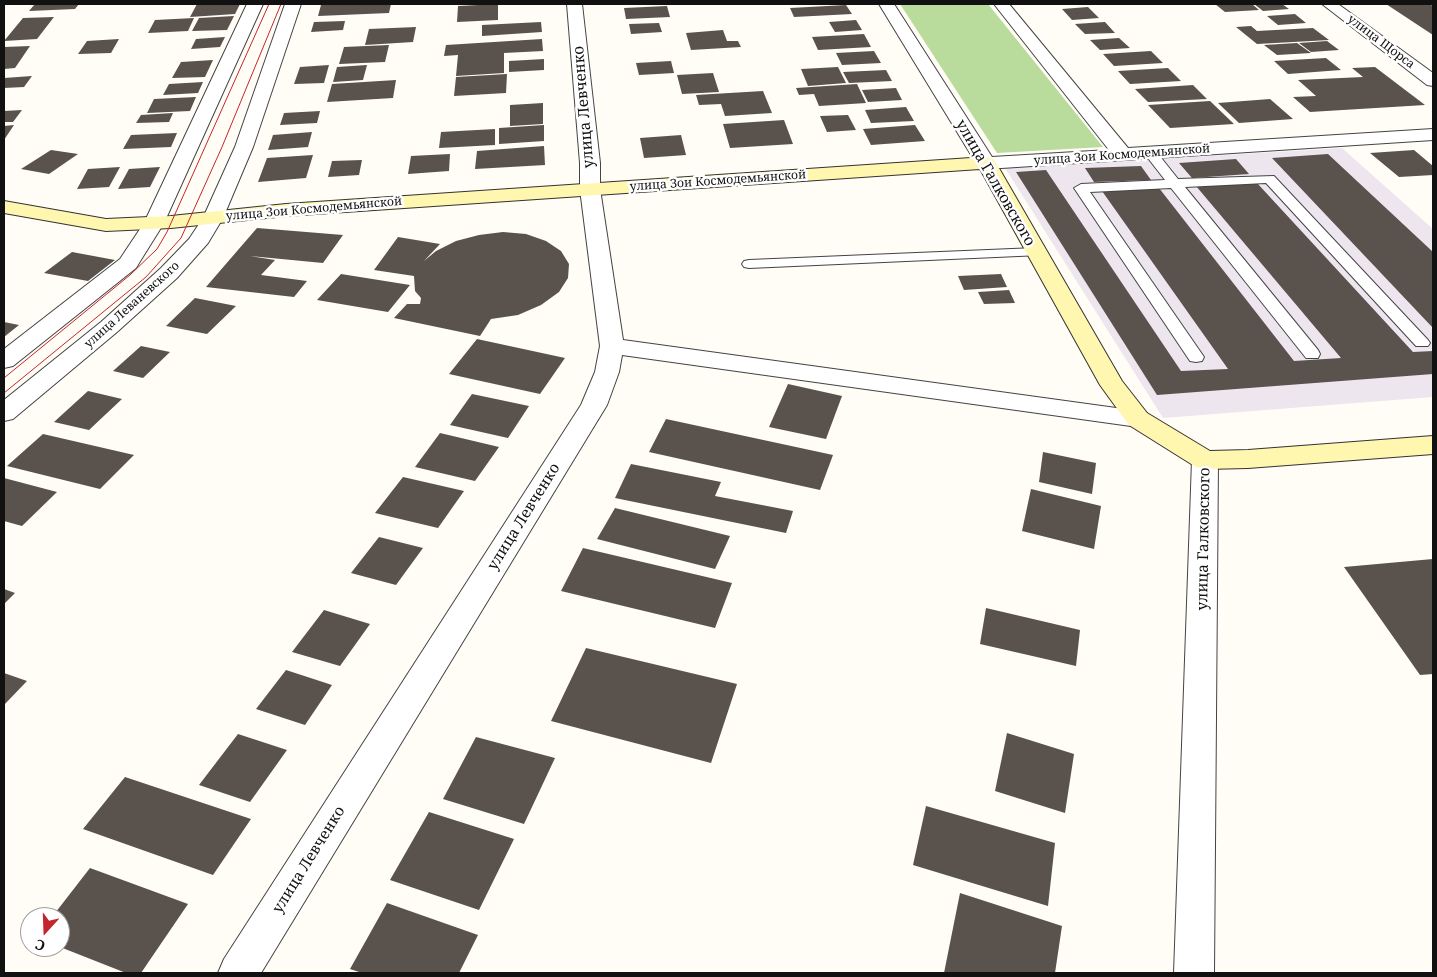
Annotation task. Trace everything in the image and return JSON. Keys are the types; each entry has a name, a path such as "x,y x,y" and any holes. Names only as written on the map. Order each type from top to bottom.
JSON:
{"street":[{"path":"4,360 128,263 154,223 255,4"},
{"name":"улица Леваневского","path":"4,413 170,274 197,243 213,218 244,147 293,4"},
{"name":"улица Левченко","path":"238,973 594,405 608,372 612,346 590,189 590,163 574,4"},
{"name":"улица Галковского","path":"887,4 986,164 1112,385 1138,419 1205,460 1194,973"},
{"path":"1001,4 1123,155"},
{"name":"улица Щорса","path":"1329,4 1429,75"},
{"name":"улица Зои Космодемьянской","path":"4,207 106,225 154,223 286,210 590,189 1433,135"},
{"path":"612,346 1138,419"},
{"path":"1205,460 1248,459 1433,445"}],"lane":[{"path":"1150,153 1312,354"},
{"path":"1196,357 1081,188 1269,179 1422,343"},
{"path":"749,264 1036,252"}],"shaded area":[{"path":"1342,148 1433,229 1433,397 1163,418 1005,168"}],"green space":[{"path":"900,4 988,4 1103,147 997,153"}],"building":[{"path":"35,4 79,4 75,9 29,11"},
{"path":"197,4 240,4 235,14 190,17"},
{"path":"391,4 389,13 318,16 321,5"},
{"path":"498,4 498,20 457,22 458,6"},
{"path":"1215,4 1252,4 1259,10 1225,12"},
{"path":"1254,4 1282,4 1289,9 1263,11"},
{"path":"1386,4 1429,4 1433,6 1433,35"},
{"path":"846,5 852,14 794,17 790,8"},
{"path":"667,6 670,17 626,19 624,8"},
{"path":"1088,7 1099,18 1072,20 1062,9"},
{"path":"1295,14 1306,23 1278,25 1267,16"},
{"path":"234,16 227,30 192,31 199,18"},
{"path":"54,17 37,39 4,41 23,18"},
{"path":"194,18 188,31 148,33 155,20"},
{"path":"856,20 862,30 835,32 829,22"},
{"path":"345,21 343,30 311,32 314,22"},
{"path":"541,22 542,32 482,36 482,25"},
{"path":"1105,22 1115,33 1085,34 1075,24"},
{"path":"659,23 662,32 631,34 629,24"},
{"path":"1251,26 1257,31 1313,28 1329,40 1257,44 1236,27"},
{"path":"416,27 413,42 365,45 369,29"},
{"path":"723,30 727,41 738,41 741,47 691,50 686,33"},
{"path":"864,34 871,47 818,50 812,37"},
{"path":"225,37 220,47 191,49 196,39"},
{"path":"1119,38 1130,48 1100,50 1090,40"},
{"path":"119,39 111,53 78,54 87,41"},
{"path":"542,39 543,51 504,53 504,73 456,76 458,55 444,56 446,45"},
{"path":"1327,41 1339,50 1311,52 1299,43"},
{"path":"1297,43 1311,53 1277,55 1264,45"},
{"path":"389,45 385,62 339,64 344,47"},
{"path":"30,46 15,68 4,69 4,47"},
{"path":"874,51 881,63 842,65 836,53"},
{"path":"1151,51 1163,63 1114,66 1103,54"},
{"path":"1326,58 1341,70 1288,74 1274,61"},
{"path":"544,59 544,70 509,72 509,61"},
{"path":"213,60 205,77 172,78 181,62"},
{"path":"671,61 674,73 639,75 636,63"},
{"path":"329,65 324,83 294,84 300,67"},
{"path":"367,65 363,80 333,82 337,67"},
{"path":"838,67 846,83 808,86 801,69"},
{"path":"1375,67 1425,105 1310,112 1293,97 1316,96 1298,80 1363,77 1352,68"},
{"path":"1168,68 1181,81 1130,84 1118,71"},
{"path":"886,70 892,81 849,83 843,72"},
{"path":"713,73 719,92 682,94 677,75"},
{"path":"507,74 506,93 454,96 456,77"},
{"path":"32,76 24,87 4,88 4,78"},
{"path":"396,80 393,98 327,102 332,84"},
{"path":"203,82 198,93 163,95 169,84"},
{"path":"857,84 866,103 819,106 814,94 799,95 796,88"},
{"path":"1193,85 1207,99 1148,102 1135,89"},
{"path":"896,88 902,100 868,102 862,90"},
{"path":"763,91 772,113 725,116 721,104 699,105 696,95"},
{"path":"196,97 190,111 147,113 154,99"},
{"path":"1270,99 1293,119 1239,123 1218,103"},
{"path":"1210,101 1234,124 1170,128 1148,105"},
{"path":"543,103 543,124 510,126 510,105"},
{"path":"906,107 914,121 871,123 865,110"},
{"path":"22,110 13,122 4,122 4,111"},
{"path":"320,111 317,123 280,125 284,113"},
{"path":"173,113 169,122 136,123 141,115"},
{"path":"848,115 856,130 827,132 820,116"},
{"path":"784,120 793,144 730,148 723,124"},
{"path":"14,125 4,140 4,126"},
{"path":"544,125 544,141 499,144 499,128"},
{"path":"915,125 925,141 871,145 863,129"},
{"path":"495,129 495,145 439,148 441,132"},
{"path":"312,132 308,147 268,150 273,135"},
{"path":"177,133 171,147 123,149 131,135"},
{"path":"681,135 686,155 644,158 640,138"},
{"path":"544,146 545,165 475,169 477,151"},
{"path":"51,150 78,154 49,174 21,169"},
{"path":"1414,150 1433,166 1433,175 1399,177 1370,153"},
{"path":"450,154 449,171 408,174 411,156"},
{"path":"1328,154 1433,252 1433,328 1272,158"},
{"path":"313,155 306,178 258,182 267,158"},
{"path":"1236,159 1249,174 1192,178 1179,163"},
{"path":"362,160 359,175 328,177 332,161"},
{"path":"1141,166 1151,180 1094,182 1085,168"},
{"path":"120,167 109,187 77,189 88,169"},
{"path":"160,167 150,187 118,189 129,169"},
{"path":"1046,170 1181,371 1228,369 1102,191 1159,188 1294,361 1341,358 1196,186 1257,183 1413,352 1433,351 1433,374 1157,395 1016,172"},
{"path":"257,228 343,235 323,263 250,256 275,260 261,275 307,281 294,297 206,287"},
{"path":"503,232 526,234 546,241 561,251 569,264 568,278 559,292 541,305 518,315 491,319 480,336 394,318 407,304 420,304 421,298 415,291 414,276 374,270 398,237 440,244 424,261 436,251 456,241 479,235"},
{"path":"72,252 115,260 88,281 44,273"},
{"path":"341,274 410,285 388,312 317,300"},
{"path":"1001,274 1007,287 964,290 958,276"},
{"path":"1009,290 1015,303 984,304 978,292"},
{"path":"195,298 236,306 207,334 166,326"},
{"path":"4,322 19,325 4,337"},
{"path":"477,339 565,358 540,394 449,374"},
{"path":"141,346 170,352 143,378 113,371"},
{"path":"788,384 842,396 826,439 769,427"},
{"path":"88,391 122,399 89,430 54,422"},
{"path":"472,394 529,406 508,438 450,425"},
{"path":"666,419 833,455 820,490 649,452"},
{"path":"440,433 499,447 475,481 415,467"},
{"path":"43,434 134,455 100,489 7,466"},
{"path":"1043,452 1096,463 1092,494 1039,482"},
{"path":"631,464 721,482 715,496 793,511 786,533 615,498"},
{"path":"403,477 464,491 438,528 375,513"},
{"path":"4,478 57,492 22,526 4,521"},
{"path":"1031,489 1101,506 1094,549 1022,531"},
{"path":"615,508 730,536 715,569 597,539"},
{"path":"379,537 423,548 396,585 351,573"},
{"path":"583,548 732,583 715,628 561,591"},
{"path":"1433,559 1433,674 1420,675 1344,567"},
{"path":"4,589 15,593 4,604"},
{"path":"986,608 1080,630 1076,666 980,644"},
{"path":"324,610 370,624 340,666 292,652"},
{"path":"586,648 737,684 711,763 551,721"},
{"path":"286,670 332,685 305,725 256,709"},
{"path":"4,673 27,681 4,705"},
{"path":"1007,733 1074,754 1065,813 995,791"},
{"path":"238,734 287,750 250,802 199,785"},
{"path":"476,737 555,758 524,824 443,799"},
{"path":"125,777 251,819 213,875 83,829"},
{"path":"926,806 1055,843 1048,906 913,865"},
{"path":"429,812 514,839 479,910 390,880"},
{"path":"90,868 188,904 141,973 126,973 70,951 70,907 60,907"},
{"path":"960,893 1062,926 1055,973 944,973"},
{"path":"387,903 478,935 459,973 362,973 350,969"}],"tram line":[{"path":"4,378 130,275 157,249 167,232 269,4"},
{"path":"4,393 146,277 181,238 222,147 281,4"}]}
